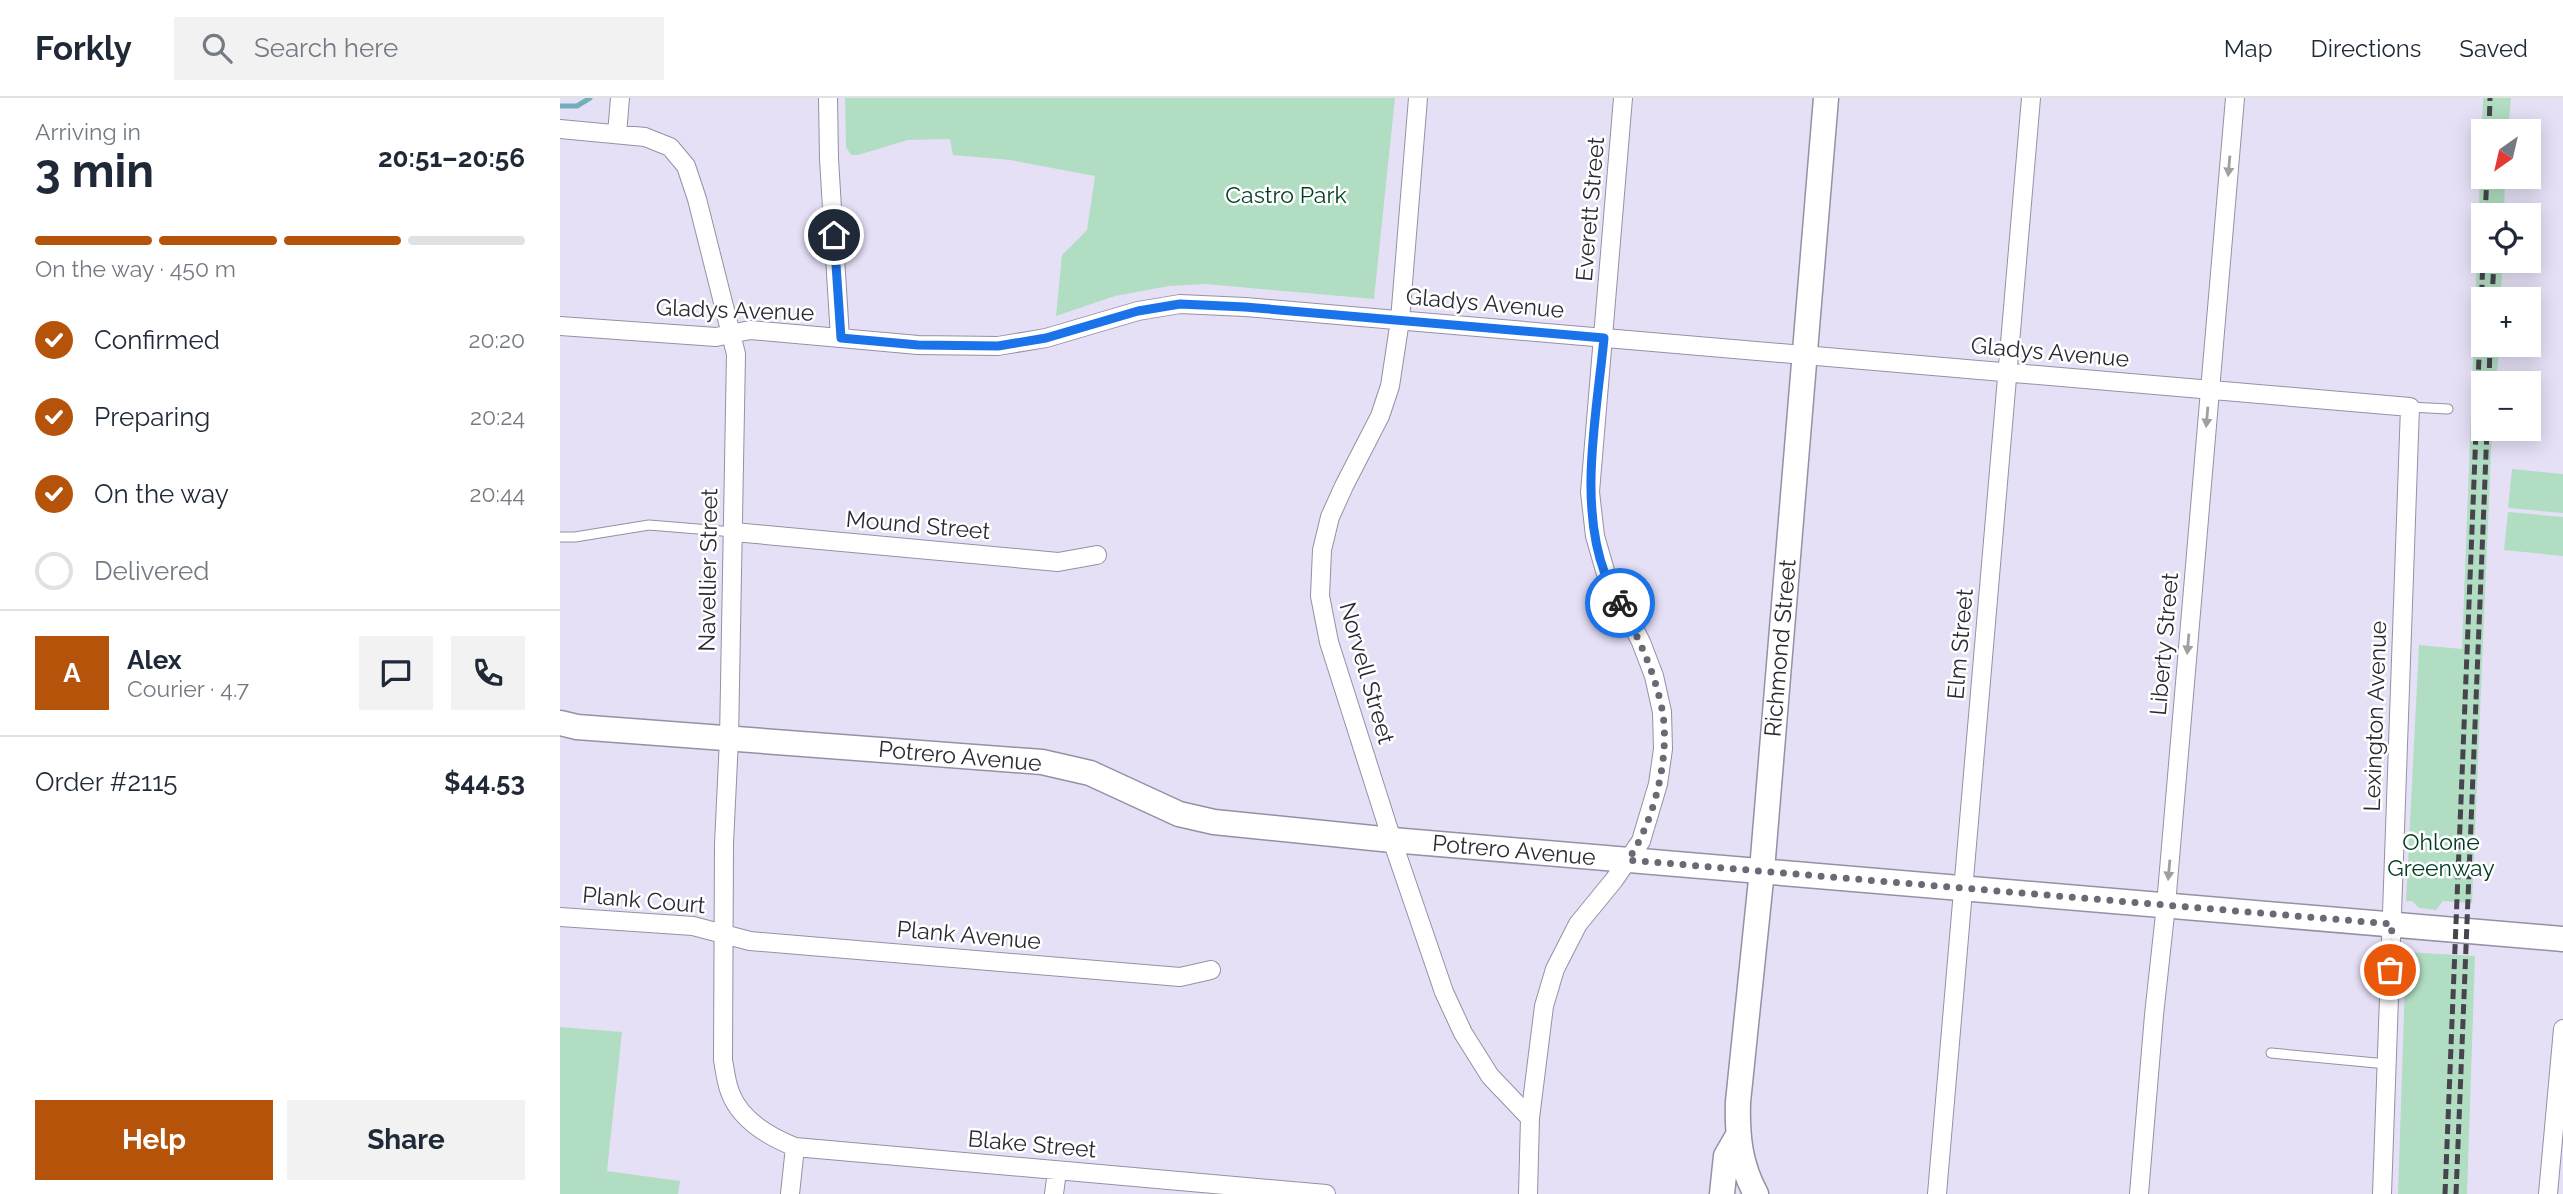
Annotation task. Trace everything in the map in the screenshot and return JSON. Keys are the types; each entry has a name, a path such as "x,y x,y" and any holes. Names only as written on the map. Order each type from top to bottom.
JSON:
{"street":[{"path":"617,134 620,98"},
{"path":"828,98 829,159 841,338"},
{"name":"Norvell Street","path":"1418,98 1400,320 1390,386 1380,416 1343,486 1331,517 1322,550 1320,596 1329,642 1444,992 1463,1033 1490,1076 1530,1118"},
{"name":"Everett Street","path":"1530,1118 1544,1006 1555,969 1578,924 1641,841 1658,784 1663,749 1662,712 1654,676 1641,642 1605,574 1595,536 1590,492 1623,98"},
{"name":"Richmond Street","path":"1756,1194 1746,1177 1737,1137 1738,1102 1762,870 1826,98"},
{"name":"Elm Street","path":"1937,1194 2031,98"},
{"name":"Liberty Street","path":"2139,1194 2235,98"},
{"name":"Navellier Street","path":"560,129 645,137 670,147 686,166 697,199 736,354 723,933 723,1060 730,1093 743,1114"},
{"name":"Gladys Avenue","path":"560,326 716,337 750,330 918,345 998,346 1046,338 1138,311 1180,304 1400,320 2410,407"},
{"name":"Lexington Avenue","path":"2382,1194 2410,407"},
{"name":"Mound Street","path":"734,532 1058,562 1097,555"},
{"name":"Potrero Avenue","path":"560,723 577,727 1042,762 1090,773 1179,814 1214,822 1392,840 2563,939"},
{"name":"Plank Court","path":"560,917 693,926 723,933"},
{"name":"Plank Avenue","path":"723,933 750,941 1180,978 1211,970"},
{"path":"2548,1194 2563,1029"},
{"name":"Blake Street","path":"743,1114 772,1138 796,1147 1326,1194"},
{"path":"1528,1194 1530,1118"},
{"path":"1722,1194 1726,1156 1737,1137"},
{"path":"790,1194 796,1147"},
{"path":"1055,1194 1056,1171"}],"lane":[{"path":"2410,407 2448,409"},
{"path":"560,537 576,537 649,525 734,532"},
{"path":"2271,1053 2387,1064"}],"green space":[{"name":"Castro Park","path":"845,98 1395,98 1374,299 1206,284 1169,286 1115,296 1056,316 1062,255 1087,230 1095,176 1010,160 953,155 950,139 908,140 851,155 846,147"},
{"name":"Ohlone Greenway","path":"2483,98 2511,98 2509,119 2482,119"},
{"name":"Ohlone Greenway","path":"2480,189 2505,189 2504,203 2479,203"},
{"name":"Ohlone Greenway","path":"2476,273 2502,273 2501,287 2476,287"},
{"name":"Ohlone Greenway","path":"2473,357 2498,357 2497,371 2473,371"},
{"name":"Ohlone Greenway","path":"2471,413 2471,441 2491,441 2472,903 2443,901 2436,910 2419,908 2412,901 2406,901 2419,645 2462,649"},
{"path":"2512,469 2563,474 2563,513 2508,508"},
{"path":"2508,512 2563,517 2563,556 2504,550"},
{"path":"2406,952 2475,956 2467,1194 2398,1194"},
{"path":"560,1027 622,1032 607,1171 680,1181 678,1194 560,1194"}],"waterway":[{"path":"560,106 577,106 590,98"}],"railway":[{"path":"2489,119 2490,98"},
{"path":"2486,189 2486,203"},
{"path":"2445,1194 2482,273"},
{"path":"2493,273 2493,287"},
{"path":"2489,371 2490,357"},
{"path":"2456,1194 2487,441"}],"way so far":[{"path":"1620,603 1641,642 1654,676 1662,712 1663,749 1658,784 1641,841 1628,860 2392,924 2390,970"}],"route":[{"path":"834,235 841,338 918,345 998,346 1046,338 1138,311 1180,304 1245,307 1604,338 1590,492 1595,536 1605,574 1620,603"}]}
